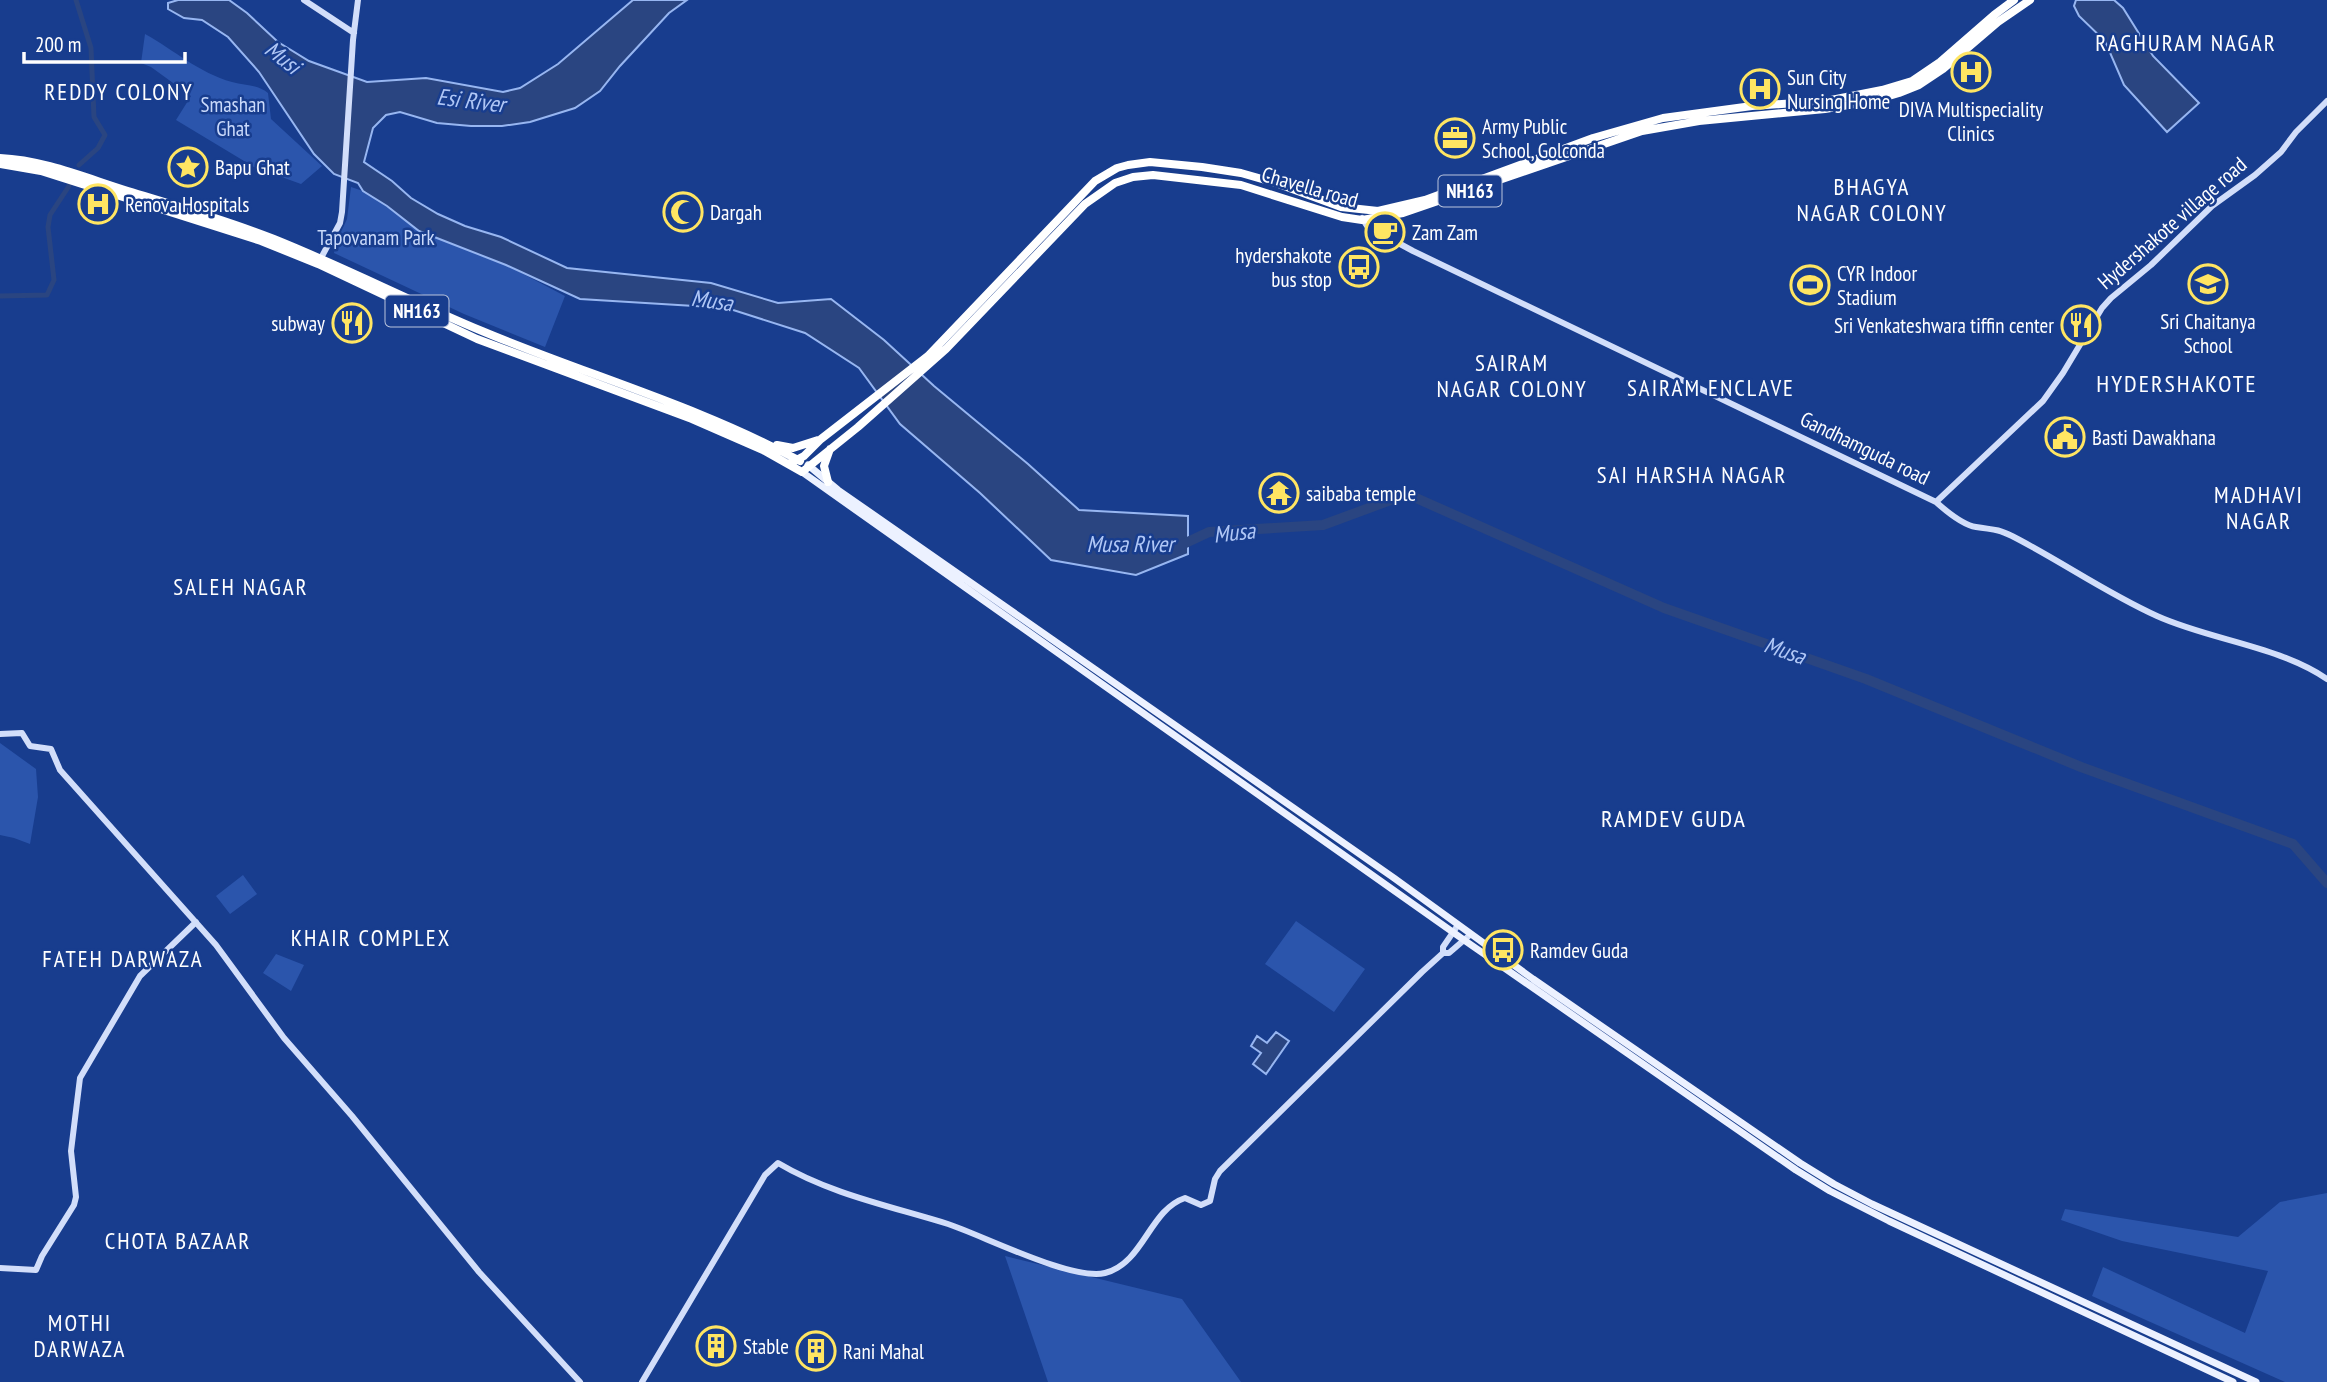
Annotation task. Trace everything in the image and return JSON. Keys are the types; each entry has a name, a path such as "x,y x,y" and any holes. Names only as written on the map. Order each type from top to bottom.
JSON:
{"highway":[{"name":"Chavella road","path":"943,346 1095,181 1128,164 1150,162 1241,173 1341,207 1378,211 1425,200 1593,138 1663,117 1826,100 1882,90 1912,81 1940,62 2014,0"},
{"name":"Chavella road","path":"807,466 858,427 1085,204 1123,180 1153,175 1241,186 1342,218 1363,220 1403,213 1642,131 1699,121 1825,108 1890,96 1919,85 1943,69 1998,22 2030,0"},
{"name":"NH163","path":"0,158 39,163 204,213 321,258 479,330 668,401 766,442 793,448 821,439"},
{"name":"NH163","path":"0,164 41,171 261,241 318,264 477,339 692,419 738,438 789,464 807,466"},
{"name":"NH163","path":"789,464 943,346"},
{"path":"741,432 801,457 807,466"},
{"path":"828,482 824,466 830,449"}],"main road":[{"path":"807,466 1456,928 1471,934 1800,1163 1834,1184 2256,1382"},
{"path":"807,466 1456,928 1464,940 1796,1170 1889,1221 2233,1382"}],"street":[{"path":"304,0 353,36"},
{"path":"321,258 340,223 358,0"},
{"name":"Hydershakote village road","path":"1936,502 2043,401 2111,298 2151,265 2212,206 2281,152 2296,132 2327,101"},
{"path":"1360,209 1363,220"},
{"name":"Gandhamguda road","path":"1363,220 1379,233 1424,257 1936,502 1971,526 1999,530 2158,617 2276,655 2327,679"},
{"path":"0,732 22,733 30,746 51,749 60,770 216,945 284,1038 352,1116 474,1267 580,1382"},
{"path":"0,1269 36,1270 74,1205 76,1197 71,1152 80,1078 141,976 196,922"},
{"path":"1443,953 1443,947 1456,928"},
{"path":"642,1382 765,1175 778,1163 813,1182 950,1225 1065,1268 1107,1273 1127,1259 1161,1214 1177,1201 1185,1198 1201,1205 1210,1201 1215,1179 1220,1171 1443,953 1449,953 1471,934"}],"green space":[{"name":"Smashan Ghat","path":"145,34 209,73 232,82 260,88 268,93 271,119 322,166 301,184 254,167 176,120 191,96 151,67 141,63"},
{"name":"Tapovanam Park","path":"351,187 387,206 419,231 506,265 565,296 545,347 464,314 334,253 347,219"},
{"path":"0,743 36,769 38,797 30,844 0,835"},
{"path":"243,875 257,894 230,914 216,896"},
{"path":"1296,921 1365,969 1334,1012 1265,964"},
{"path":"276,954 304,965 291,991 263,973"},
{"path":"2327,1193 2327,1382 2285,1382 2092,1296 2103,1267 2245,1333 2268,1271 2122,1241 2061,1220 2065,1209 2238,1237 2280,1202"},
{"path":"1005,1256 1182,1299 1241,1382 1048,1382"}],"water":[{"path":"178,0 229,0 278,42 309,61 367,82 426,78 503,92 520,88 558,64 633,0 687,0 669,13 600,91 575,108 530,122 502,126 437,123 400,112 386,115 373,128 364,162 411,198 438,214 501,237 567,268 711,283 778,303 831,299 884,340 1079,510 1188,516 1188,554 1136,575 1051,560 980,493 900,424 859,368 805,333 727,308 580,299 506,265 419,231 363,191 358,183 334,174 314,154 259,72 228,37 202,20 184,18 168,9 168,3"},
{"path":"2076,0 2114,0 2123,8 2153,56 2199,103 2167,132 2124,85 2105,41 2079,16 2074,6"},
{"path":"1276,1032 1289,1041 1266,1074 1253,1064 1261,1053 1251,1046 1257,1036 1267,1043"}],"waterway":[{"path":"76,0 91,48 94,117 105,135 98,148 79,165"},
{"path":"0,296 47,295 54,280 48,227 50,215 69,186"},
{"name":"Musa","path":"1177,547 1209,532 1323,525 1407,494 1664,608 1866,679 2081,767 2293,844 2327,883"}],"place":[{"name":"DIVA Multispeciality Clinics","path":"1971,72"},
{"name":"Sun City Nursing Home","path":"1760,89"},
{"name":"Army Public School, Golconda","path":"1455,138"},
{"name":"Bapu Ghat","path":"188,167"},
{"name":"Renova Hospitals","path":"98,204"},
{"name":"Dargah","path":"683,212"},
{"name":"Zam Zam","path":"1385,232"},
{"name":"hydershakote bus stop","path":"1359,267"},
{"name":"Sri Chaitanya School","path":"2208,284"},
{"name":"CYR Indoor Stadium","path":"1810,285"},
{"name":"subway","path":"352,323"},
{"name":"Sri Venkateshwara tiffin center","path":"2081,325"},
{"name":"Basti Dawakhana","path":"2065,437"},
{"name":"saibaba temple","path":"1279,493"},
{"name":"Ramdev Guda","path":"1503,950"},
{"name":"Stable","path":"716,1346"},
{"name":"Rani Mahal","path":"816,1351"}],"district":[{"name":"RAGHURAM NAGAR","path":"2186,42"},
{"name":"REDDY COLONY","path":"119,91"},
{"name":"BHAGYA NAGAR COLONY","path":"1872,199"},
{"name":"SAIRAM NAGAR COLONY","path":"1512,375"},
{"name":"HYDERSHAKOTE","path":"2177,383"},
{"name":"SAIRAM ENCLAVE","path":"1711,387"},
{"name":"SAI HARSHA NAGAR","path":"1692,474"},
{"name":"MADHAVI NAGAR","path":"2259,507"},
{"name":"SALEH NAGAR","path":"241,586"},
{"name":"RAMDEV GUDA","path":"1674,818"},
{"name":"KHAIR COMPLEX","path":"371,937"},
{"name":"FATEH DARWAZA","path":"123,958"},
{"name":"CHOTA BAZAAR","path":"178,1240"},
{"name":"MOTHI DARWAZA","path":"80,1335"}],"water label":[{"name":"Musi","path":"283,57"},
{"name":"Esi River","path":"471,100"},
{"name":"Musa River","path":"1130,543"}]}
